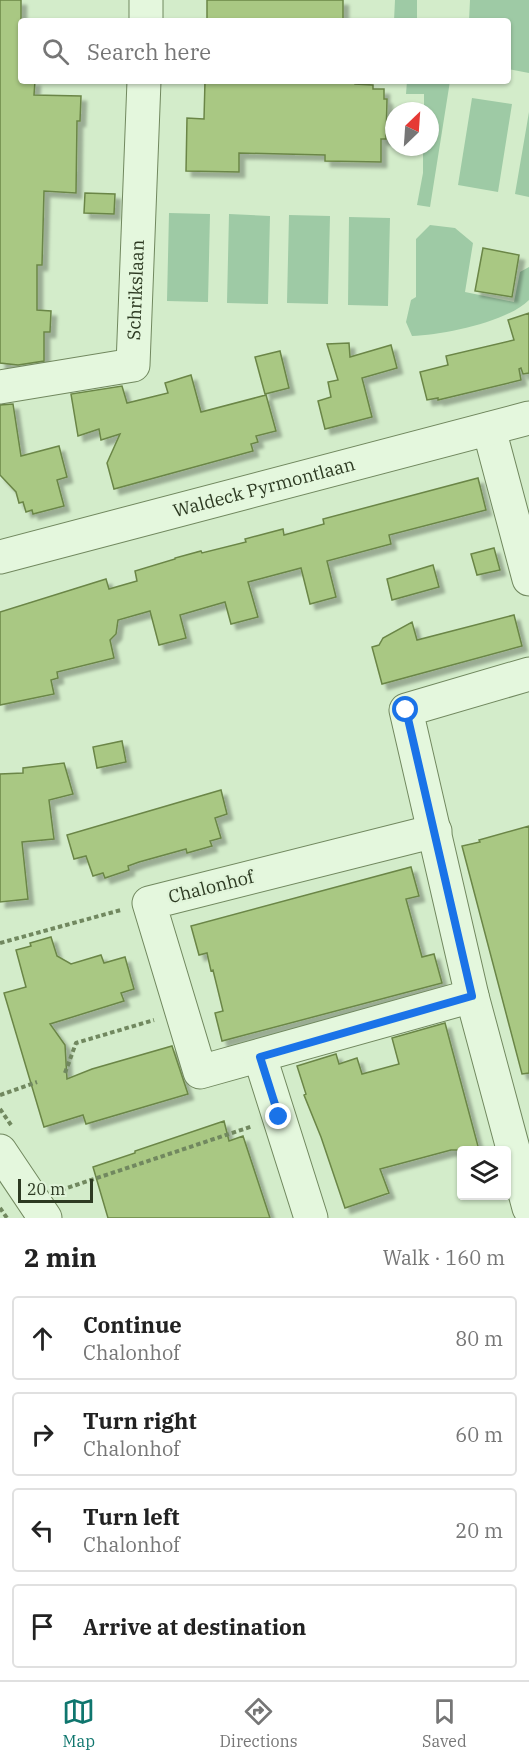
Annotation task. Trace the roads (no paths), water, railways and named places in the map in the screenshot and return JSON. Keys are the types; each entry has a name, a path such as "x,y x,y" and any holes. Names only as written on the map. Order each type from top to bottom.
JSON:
{"street":[{"path":"146,0 146,18"},
{"name":"Schrikslaan","path":"0,387 133,365 144,84"},
{"name":"Waldeck Pyrmontlaan","path":"0,557 529,418"},
{"path":"489,429 529,579"},
{"path":"527,1191 472,996 406,710 529,675"},
{"name":"Chalonhof","path":"435,831 149,903 200,1072 472,996"},
{"path":"260,1057 311,1218"},
{"path":"0,1151 51,1205"}]}
